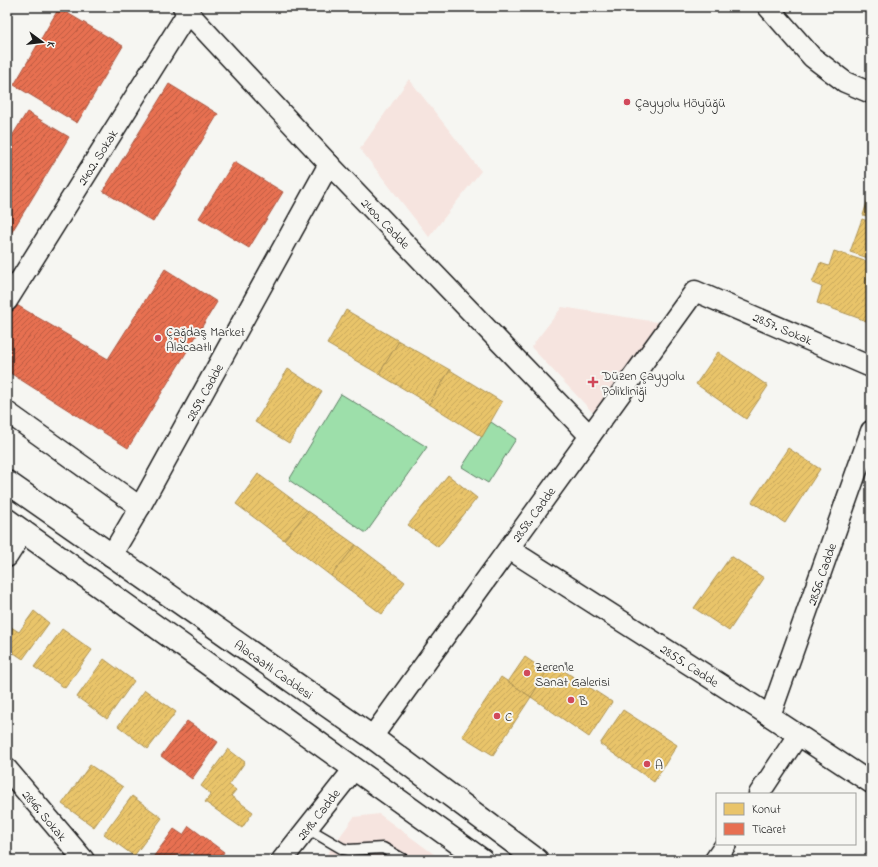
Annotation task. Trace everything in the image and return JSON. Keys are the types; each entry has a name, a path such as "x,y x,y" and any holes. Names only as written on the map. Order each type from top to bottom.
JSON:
{"main road":[{"name":"Alacaatlı Caddesi","path":"7,482 372,737 537,860"},
{"path":"15,526 482,860"}],"street":[{"path":"768,7 812,57 845,82 871,93"},
{"name":"2400. Cadde","path":"186,9 329,164 590,436"},
{"name":"2402. Sokak","path":"7,301 186,9"},
{"name":"2859. Cadde","path":"111,556 140,507 329,164"},
{"name":"2858. Cadde","path":"372,737 695,292"},
{"name":"2857. Sokak","path":"695,292 833,349 871,367"},
{"path":"7,412 140,507"},
{"name":"2856. Cadde","path":"770,716 871,431"},
{"path":"7,556 15,526"},
{"name":"2855. Cadde","path":"509,549 770,716 871,783"},
{"path":"760,793 798,735"},
{"name":"2846. Sokak","path":"7,769 84,860"},
{"name":"2818. Cadde","path":"282,860 354,769"},
{"path":"715,860 725,845"}],"lane":[{"path":"308,828 342,849 383,848 404,860"}],"shaded area":[{"path":"409,79 481,171 429,237 360,149"},
{"name":"Düzen Çayyolu Polikliniği","path":"562,307 663,323 597,417 531,347"},
{"path":"379,814 442,860 323,860 354,817"}],"green space":[{"path":"341,394 427,447 366,533 289,480"},
{"path":"491,422 516,439 488,483 462,467"}],"building: Konut":[{"path":"871,190 871,217 863,215"},
{"path":"862,219 871,222 871,259 850,252"},
{"path":"834,251 871,263 871,316 869,322 817,303 822,287 812,283 820,263 829,266"},
{"path":"346,310 399,341 379,374 327,344"},
{"path":"399,341 450,370 429,404 379,374"},
{"path":"718,352 768,386 746,419 696,384"},
{"path":"288,369 322,391 289,443 255,422"},
{"path":"450,370 502,402 482,437 429,404"},
{"path":"788,448 820,469 785,523 752,502"},
{"path":"258,474 308,511 284,540 236,504"},
{"path":"448,475 477,498 438,547 408,525"},
{"path":"308,511 356,545 331,576 284,540"},
{"path":"356,545 405,582 382,614 331,576"},
{"path":"731,556 764,578 729,631 694,608"},
{"path":"34,611 49,623 23,659 14,653 8,661 7,631 11,627 19,632"},
{"path":"62,629 92,650 65,688 34,667"},
{"path":"525,657 547,672 531,697 508,682"},
{"path":"104,659 134,681 107,719 77,697"},
{"name":"B","path":"552,663 612,702 589,737 531,697"},
{"name":"C","path":"501,677 531,697 493,755 462,736"},
{"path":"145,690 176,712 148,749 118,726"},
{"name":"A","path":"623,710 677,745 654,782 600,744"},
{"path":"228,749 245,762 229,785 236,790 231,796 253,812 242,828 205,802 211,794 201,786"},
{"path":"90,765 123,787 94,827 62,804"},
{"path":"132,796 162,818 134,856 104,834"}],"building: Ticaret":[{"path":"59,8 123,46 77,123 14,85"},
{"path":"169,84 218,114 153,222 103,191"},
{"path":"27,112 69,137 7,240 7,144"},
{"path":"234,162 283,192 249,248 199,218"},
{"name":"Çağdaş Market Alacaatlı","path":"165,269 217,302 128,448 7,371 7,317 15,304 108,359"},
{"path":"187,721 218,742 192,779 161,756"},
{"path":"189,826 224,852 219,860 202,860 191,852 186,859 179,853 174,860 151,860 174,829 183,835"}],"place":[{"name":"Çayyolu Höyüğü","path":"627,102"},
{"name":"Çağdaş Market Alacaatlı","path":"158,338"},
{"name":"Düzen Çayyolu Polikliniği","path":"593,382"},
{"name":"Zeren'le Sanat Galerisi","path":"527,673"},
{"name":"B","path":"571,700"},
{"name":"C","path":"497,716"},
{"name":"A","path":"647,764"}]}
